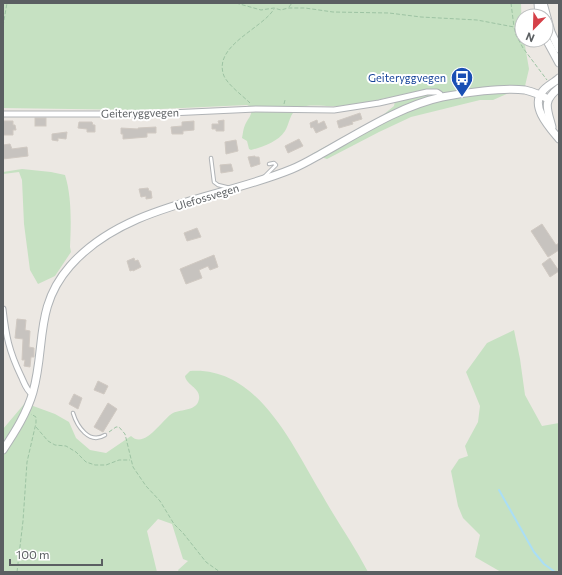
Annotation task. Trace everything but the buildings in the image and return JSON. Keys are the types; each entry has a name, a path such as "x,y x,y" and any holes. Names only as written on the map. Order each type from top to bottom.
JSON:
{"street":[{"path":"544,3 548,25 559,49"},
{"path":"550,48 559,63"},
{"path":"559,78 553,84 545,88 540,95 538,106 545,121 559,139"},
{"path":"552,129 547,109 548,99 559,88"},
{"name":"Ulefossvegen","path":"3,450 18,427 32,394 45,313 58,282 75,261 102,239 130,224 160,211 264,180 294,168 406,109 441,97 471,93 517,90 540,95 548,99"},
{"name":"Geiteryggvegen","path":"3,114 148,114 256,108 334,110 379,103 427,92 437,92 441,97"},
{"path":"3,309 9,347 12,356 29,392 32,394"}],"lane":[{"path":"210,158 214,182 218,185 226,186 232,189"},
{"path":"264,180 264,176 276,165 274,163 268,164"},
{"path":"73,413 76,422 85,433 94,438 100,438 105,435"}],"path":[{"path":"3,26 7,3"},
{"path":"236,3 261,10 274,8 281,10 288,8 305,8 333,12 477,20 514,27 511,3"},
{"path":"288,8 292,3"},
{"path":"256,108 236,90 224,76 222,64 225,56 233,45 258,25 266,16 271,14 274,8"},
{"path":"523,48 547,78 547,82"},
{"path":"17,572 23,521 27,462 36,426 36,417 26,411"},
{"path":"36,426 48,441 55,445 66,446 76,452 86,462 95,465 106,465 119,460 130,460"},
{"path":"105,435 116,427 119,427 122,430 125,434 130,460 146,486 160,501 174,524 206,562 220,572"}],"green space":[{"path":"3,3 521,3 521,8 514,8 514,48 525,48 529,69 525,86 493,100 480,100 411,117 327,159 312,154 383,115 394,106 396,96 353,105 308,106 299,108 293,113 287,128 282,135 265,146 251,150 249,149 247,141 242,138 244,127 251,112 251,107 247,105 139,110 3,108"},
{"path":"22,169 65,175 69,192 71,252 55,276 38,284 30,270 24,224 22,180 19,172 3,174 3,172"},
{"path":"514,330 525,395 542,426 559,423 559,572 501,572 475,557 480,535 463,518 458,506 451,471 459,459 468,456 465,446 478,422 480,406 466,372 487,343"},
{"path":"190,371 214,373 235,381 254,395 270,412 298,453 368,572 179,572 178,570 188,561 183,559 172,524 158,519 147,531 157,572 3,572 3,429 25,403 55,414 69,422 76,438 90,450 106,453 131,436 136,439 142,439 148,436 173,413 195,406 199,399 198,392 188,382 185,376"}],"waterway":[{"path":"499,490 534,552 544,564 555,572"}],"place":[{"name":"Geiteryggvegen","path":"462,98"}]}
